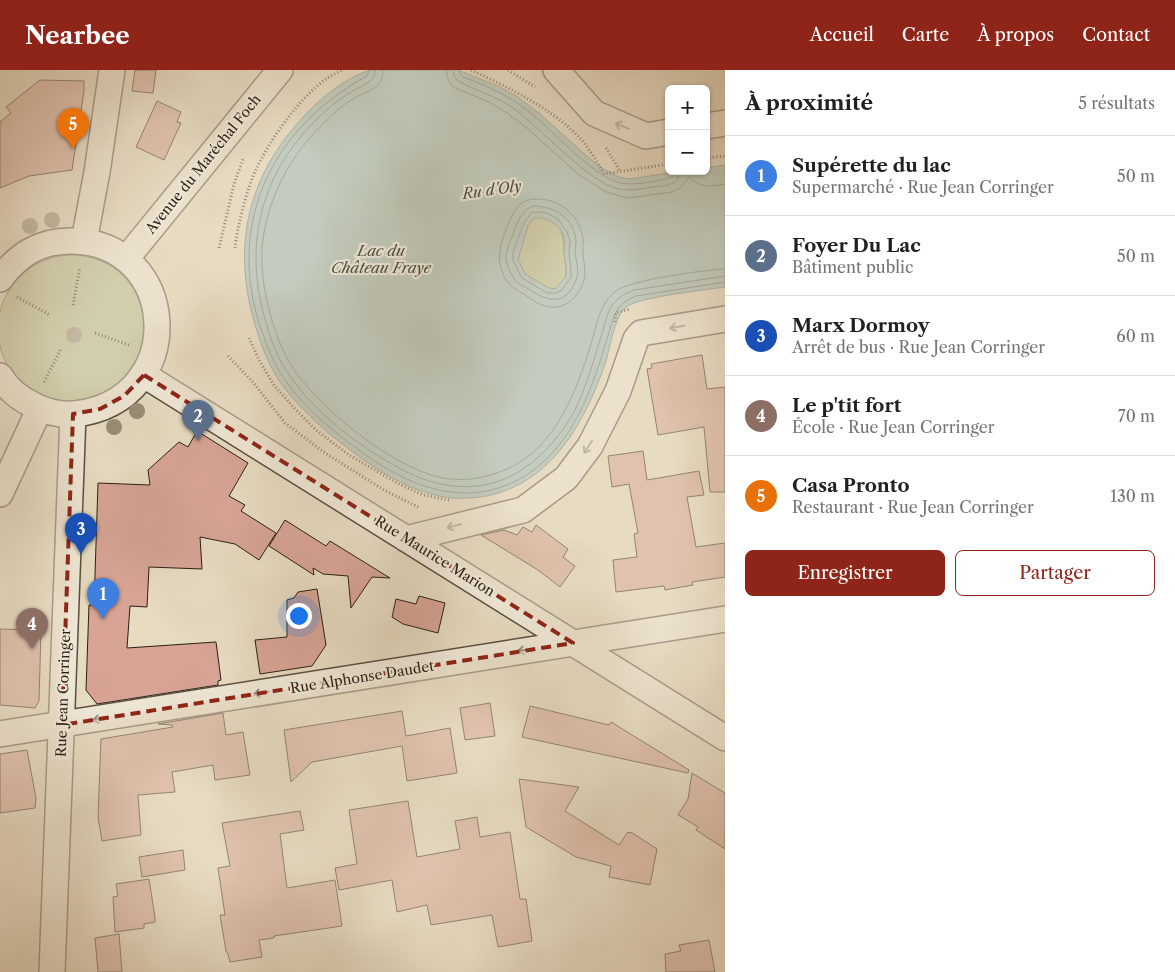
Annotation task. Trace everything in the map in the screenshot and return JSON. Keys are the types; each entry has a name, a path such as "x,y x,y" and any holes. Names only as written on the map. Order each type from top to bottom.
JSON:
{"street":[{"path":"88,242 112,70"},
{"name":"Avenue du Maréchal Foch","path":"126,259 280,70"},
{"path":"556,70 594,113 646,136 665,133"},
{"path":"710,125 725,123"},
{"path":"0,376 20,397 41,397 56,413 72,414 100,409 124,396 144,375 154,354 158,326 154,301 144,278 126,259 106,247 88,242 58,241 33,249 11,264 7,287"},
{"path":"406,539 523,510 566,478 590,446 618,390 636,340 641,333 725,319"},
{"name":"Rue Maurice Marion","path":"144,375 725,738"},
{"path":"0,494 41,397"},
{"name":"Rue Jean Corringer","path":"52,972 72,414"},
{"name":"Rue Alphonse Daudet","path":"0,734 725,619"}],"path":[{"path":"235,248 236,236 256,168 299,104 323,81 342,70"},
{"path":"471,70 518,92 556,118 580,139 604,174 665,165"},
{"path":"219,248 234,184 249,149"},
{"path":"710,158 725,156"},
{"path":"73,305 83,251 88,242"},
{"path":"7,287 50,315"},
{"path":"614,330 616,313 638,308"},
{"path":"249,338 260,362 274,385 316,430 349,455 399,484 423,495 457,502"},
{"path":"41,397 61,350"},
{"path":"228,356 252,380 285,422 332,458 384,490 424,510"}],"highlighted area":[{"path":"144,375 573,643 62,725 73,414 100,409 124,396"}],"green space":[{"path":"534,217 549,219 554,222 563,237 566,276 555,289 549,289 525,274 518,259 528,225"},
{"path":"72,255 100,260 113,267 124,277 134,288 141,301 146,329 141,357 134,370 124,381 113,391 100,398 72,403 44,398 31,391 20,381 10,370 3,357 -2,329 3,301 10,288 20,277 31,267 44,260"}],"water":[{"name":"Lac du Château Fraye","path":"370,70 458,70 498,86 518,97 590,159 619,177 629,179 665,174 710,175 710,167 725,165 725,287 658,297 633,303 626,307 616,324 596,388 570,437 553,458 533,476 510,489 483,497 453,498 427,493 390,477 336,439 299,405 282,385 270,365 261,343 249,303 246,278 246,230 251,207 259,184 284,140 312,108 345,82","holes":["534,218 545,219 559,227 565,243 566,276 555,289 549,288 525,274 518,259 528,225"]}],"building":[{"path":"135,70 156,70 153,93 132,91"},
{"path":"40,80 84,81 72,170 29,176 0,188 0,122 11,113 6,107"},
{"path":"157,101 181,112 177,122 181,123 164,160 136,147"},
{"path":"702,355 707,389 725,387 725,492 710,492 704,427 658,435 647,369 652,368 651,364"},
{"path":"197,431 248,463 229,496 245,505 241,511 276,533 259,560 235,544 200,537 202,569 149,567 147,607 130,606 127,648 216,642 221,680 218,681 218,685 97,704 86,690 89,605 94,605 98,483 150,485 148,470 179,442 188,447"},
{"path":"643,451 647,480 699,471 704,495 687,497 696,547 725,543 725,577 692,582 693,585 665,590 664,586 616,592 613,560 637,557 634,534 638,533 629,484 612,487 608,456"},
{"path":"285,520 326,546 330,541 390,578 372,577 351,608 348,576 323,574 313,568 314,575 269,546"},
{"path":"536,525 568,549 563,557 575,566 560,587 538,570 481,535 504,530 517,535 523,527 532,532"},
{"path":"317,589 326,645 312,666 260,674 255,640 287,637 287,600 294,598 298,592"},
{"path":"419,596 445,603 438,633 403,624 392,617 396,599 416,604"},
{"path":"0,629 41,630 39,701 35,708 0,705"},
{"path":"490,703 495,736 465,740 460,708"},
{"path":"530,706 609,725 611,722 689,770 688,773 522,737"},
{"path":"402,711 406,736 450,728 457,773 407,781 402,746 312,762 291,782 284,730"},
{"path":"223,713 226,735 243,732 250,775 215,780 213,765 172,772 175,792 138,795 141,835 102,841 98,817 101,739 173,727 172,725 158,724"},
{"path":"27,750 36,798 35,808 0,813 0,754"},
{"path":"692,773 725,793 725,849 696,830 698,827 678,815 688,799"},
{"path":"519,779 579,787 565,811 619,845 628,832 631,832 657,849 650,885 609,877 611,866 576,857 526,827"},
{"path":"408,801 417,857 460,849 455,821 477,817 480,837 510,832 520,899 526,899 532,941 498,947 492,915 431,925 427,905 397,912 392,880 339,890 335,868 357,864 349,810"},
{"path":"300,811 304,830 280,834 287,888 335,880 342,926 259,940 262,957 230,962 226,951 220,915 225,915 218,868 230,866 222,823"},
{"path":"183,850 185,870 142,877 139,857"},
{"path":"149,879 155,922 144,924 144,928 115,932 113,897 118,896 116,884"},
{"path":"119,934 122,972 98,972 95,938"},
{"path":"709,940 715,972 666,972 665,954 681,951 679,945"}],"place":[{"name":"Casa Pronto","path":"73,149"},
{"name":"Foyer Du Lac","path":"198,441"},
{"name":"Marx Dormoy","path":"81,554"},
{"name":"Supérette du lac","path":"103,619"},
{"name":"Le p'tit fort","path":"32,649"}],"water label":[{"name":"Ru d'Oly","path":"492,190"}]}
